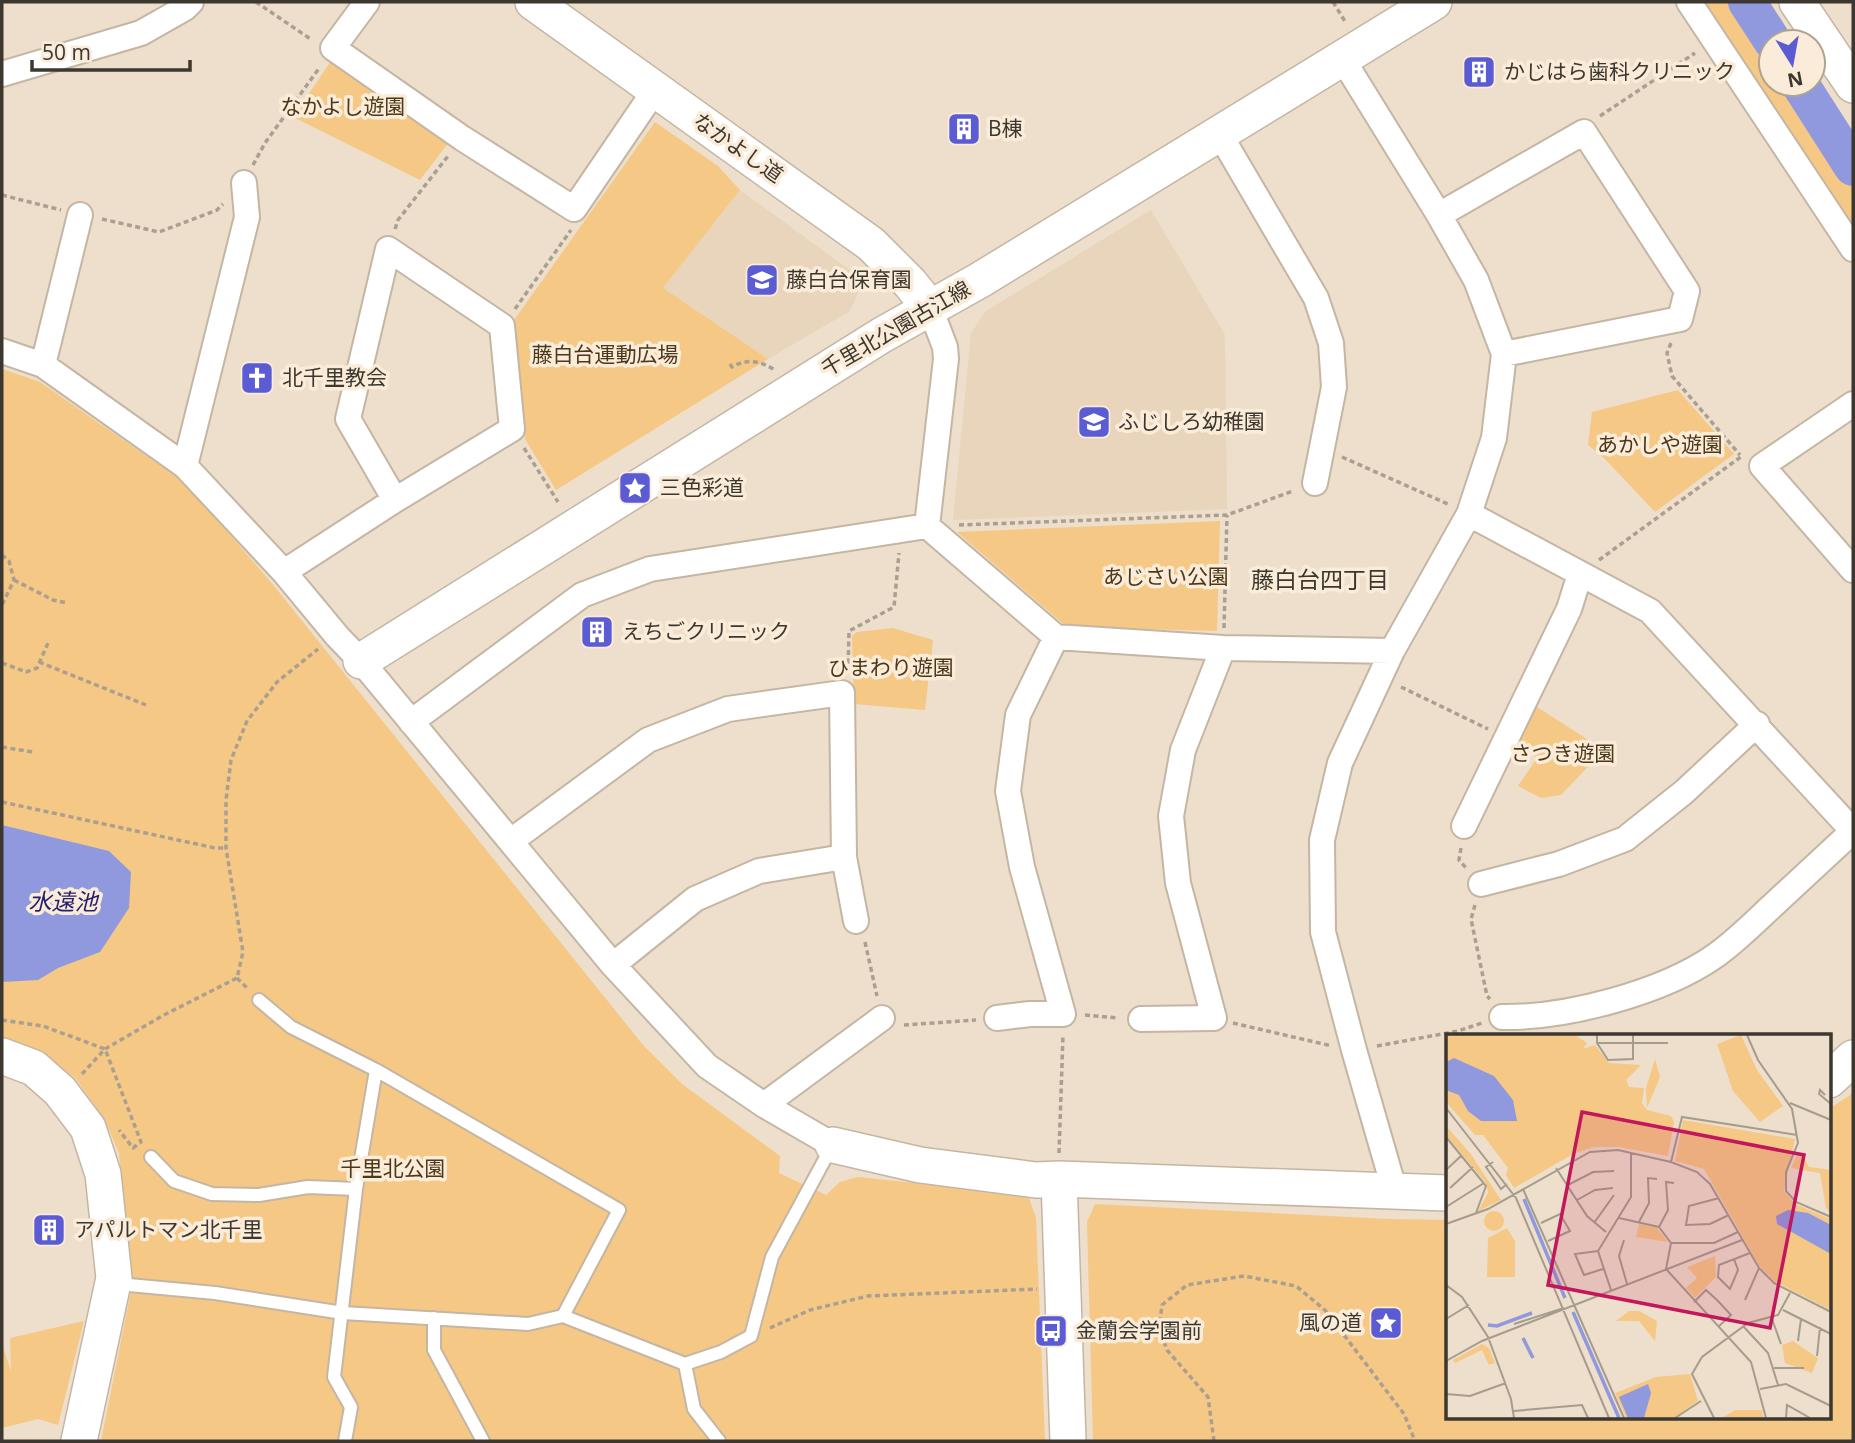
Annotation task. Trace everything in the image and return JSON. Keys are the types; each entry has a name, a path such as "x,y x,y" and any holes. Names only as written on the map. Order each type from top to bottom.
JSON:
{"street":[{"path":"2,74 141,33 191,2"},
{"path":"367,2 333,48 462,138 573,209 655,90"},
{"name":"なかよし道","path":"533,2 871,244 910,283 930,308"},
{"name":"千里北公園古江線","path":"361,661 871,342 1219,133 1346,43 1434,2"},
{"path":"1689,2 1853,249"},
{"path":"1797,2 1853,85"},
{"path":"1346,43 1476,280 1504,354 1494,438 1469,514 1392,651 1340,763 1322,840 1323,932 1395,1192"},
{"path":"1439,215 1584,132 1687,291 1680,319 1504,354"},
{"path":"1219,133 1316,298 1331,342 1334,387 1315,483"},
{"path":"185,466 247,217 244,183"},
{"path":"43,365 80,215"},
{"path":"284,572 512,429 502,326 388,249 348,419 395,500"},
{"path":"930,308 946,359 937,526"},
{"path":"2,351 43,365 185,466 284,572 361,661 613,965 707,1066 764,1105 833,1145 920,1165 1037,1180 1059,1169 1395,1192 1446,1193"},
{"path":"1853,404 1762,466 1853,570"},
{"path":"1469,514 1650,611 1853,831 1714,956 1668,982 1614,999 1544,1015 1502,1017"},
{"path":"411,722 582,595 650,569 937,526 1056,637 1223,648 1392,651"},
{"path":"1464,826 1569,609 1580,574"},
{"path":"998,1018 1063,1014 1022,867 1008,791 1018,715 1056,637"},
{"path":"1141,1019 1214,1018 1178,883 1171,816 1183,750 1223,648"},
{"path":"511,841 648,740 729,709 842,693 844,857 856,921"},
{"path":"1481,884 1559,864 1625,839 1684,792 1757,724"},
{"path":"613,965 695,899 759,871 844,857"},
{"path":"764,1105 882,1018"},
{"path":"2,1056 34,1068 60,1091 88,1128 103,1174 114,1278 79,1441"},
{"path":"1830,1079 1853,1058"},
{"path":"1059,1169 1068,1441"}],"lane":[{"path":"259,1000 291,1027 376,1070 619,1210 563,1316"},
{"path":"345,1441 351,1407 334,1377 356,1189 376,1070"},
{"path":"129,1284 215,1293 343,1313 528,1324 563,1316 685,1364 721,1353 751,1336 772,1257 833,1145"},
{"path":"151,1157 174,1181 212,1194 259,1195 308,1186 356,1189"},
{"path":"434,1318 434,1350 483,1441"},
{"path":"685,1364 694,1409 719,1441"}],"path":[{"path":"112,222 159,232 217,211 244,183 265,143 333,48 312,40 256,2"},
{"path":"1333,2 1346,43"},
{"path":"1584,132 1605,110 1715,40"},
{"path":"388,249 398,219 462,138"},
{"path":"1680,319 1667,353 1672,376 1740,455 1762,466"},
{"path":"730,364 732,367 741,362 761,361 775,370"},
{"path":"512,429 558,502"},
{"path":"1321,448 1469,514"},
{"path":"1580,574 1740,455"},
{"path":"937,526 1227,515 1315,483"},
{"path":"1223,648 1227,515"},
{"path":"842,693 848,681 849,631 894,607 901,530"},
{"path":"2,555 9,561 14,580 2,605"},
{"path":"14,580 53,600 67,603"},
{"path":"2,663 26,672 37,668 48,642"},
{"path":"74,1082 105,1049 237,978 243,952 226,848 226,800 232,760 247,722 276,681 326,644"},
{"path":"39,662 146,705"},
{"path":"1381,677 1506,738"},
{"path":"2,747 33,752"},
{"path":"2,802 215,848 226,848"},
{"path":"1214,1018 1308,1042 1354,1050 1458,1031 1502,1017 1487,996 1471,919 1481,884"},
{"path":"856,921 863,932 882,1018 905,1026 998,1018"},
{"path":"1059,1169 1063,1014 1141,1019"},
{"path":"2,1020 43,1026 105,1049 141,1142 133,1147 118,1128"},
{"path":"1214,1441 1208,1397 1167,1350 1159,1328 1162,1305 1186,1285 1244,1276 1296,1286 1325,1310 1404,1414 1415,1441"},
{"path":"751,1336 810,1310 868,1296 1046,1289"}],"shaded area":[{"name":"藤白台保育園","path":"740,190 851,271 859,291 850,311 768,359 663,288"},
{"name":"ふじしろ幼稚園","path":"1151,210 1225,335 1227,509 953,520 971,333 986,311"}],"green space":[{"path":"1703,2 1741,2 1758,28 1757,83"},
{"name":"なかよし遊園","path":"331,61 449,142 420,180 293,117"},
{"path":"1767,98 1803,98 1853,175 1853,227"},
{"name":"藤白台運動広場","path":"655,122 718,166 740,190 663,288 768,359 556,490 525,439 512,323"},
{"name":"千里北公園","path":"2,369 40,382 185,483 270,581 643,1045 682,1084 780,1156 779,1173 826,1195 840,1182 858,1177 1028,1195 1036,1218 1045,1441 101,1441 132,1286 119,1153 105,1120 76,1079 45,1054 2,1038"},
{"name":"あかしや遊園","path":"1678,390 1734,454 1655,512 1605,459 1588,445 1592,412"},
{"name":"あじさい公園","path":"1220,521 1217,631 1067,627 957,532"},
{"name":"ひまわり遊園","path":"893,628 933,640 925,710 854,704 852,636 857,632"},
{"name":"さつき遊園","path":"1534,705 1604,750 1561,795 1541,798 1518,786 1537,758 1519,746 1517,735"},
{"path":"1853,1093 1853,1441 1093,1441 1087,1222 1095,1204 1446,1220 1446,1418 1830,1418 1830,1108"},
{"path":"84,1321 58,1425 38,1419 2,1428 2,1344 11,1371 10,1338"}],"water":[{"name":"水遠池","path":"2,825 109,851 131,872 129,908 100,952 58,968 38,980 2,982"}],"waterway":[{"path":"1747,2 1764,28"},
{"path":"1809,98 1853,167"}],"place":[{"name":"かじはら歯科クリニック","path":"1479,72"},
{"name":"B棟","path":"964,129"},
{"name":"藤白台保育園","path":"762,280"},
{"name":"北千里教会","path":"257,378"},
{"name":"ふじしろ幼稚園","path":"1094,422"},
{"name":"三色彩道","path":"635,488"},
{"name":"えちごクリニック","path":"597,632"},
{"name":"アパルトマン北千里","path":"49,1230"},
{"name":"風の道","path":"1386,1323"},
{"name":"金蘭会学園前","path":"1051,1331"}],"district":[{"name":"藤白台四丁目","path":"1320,580"}]}
